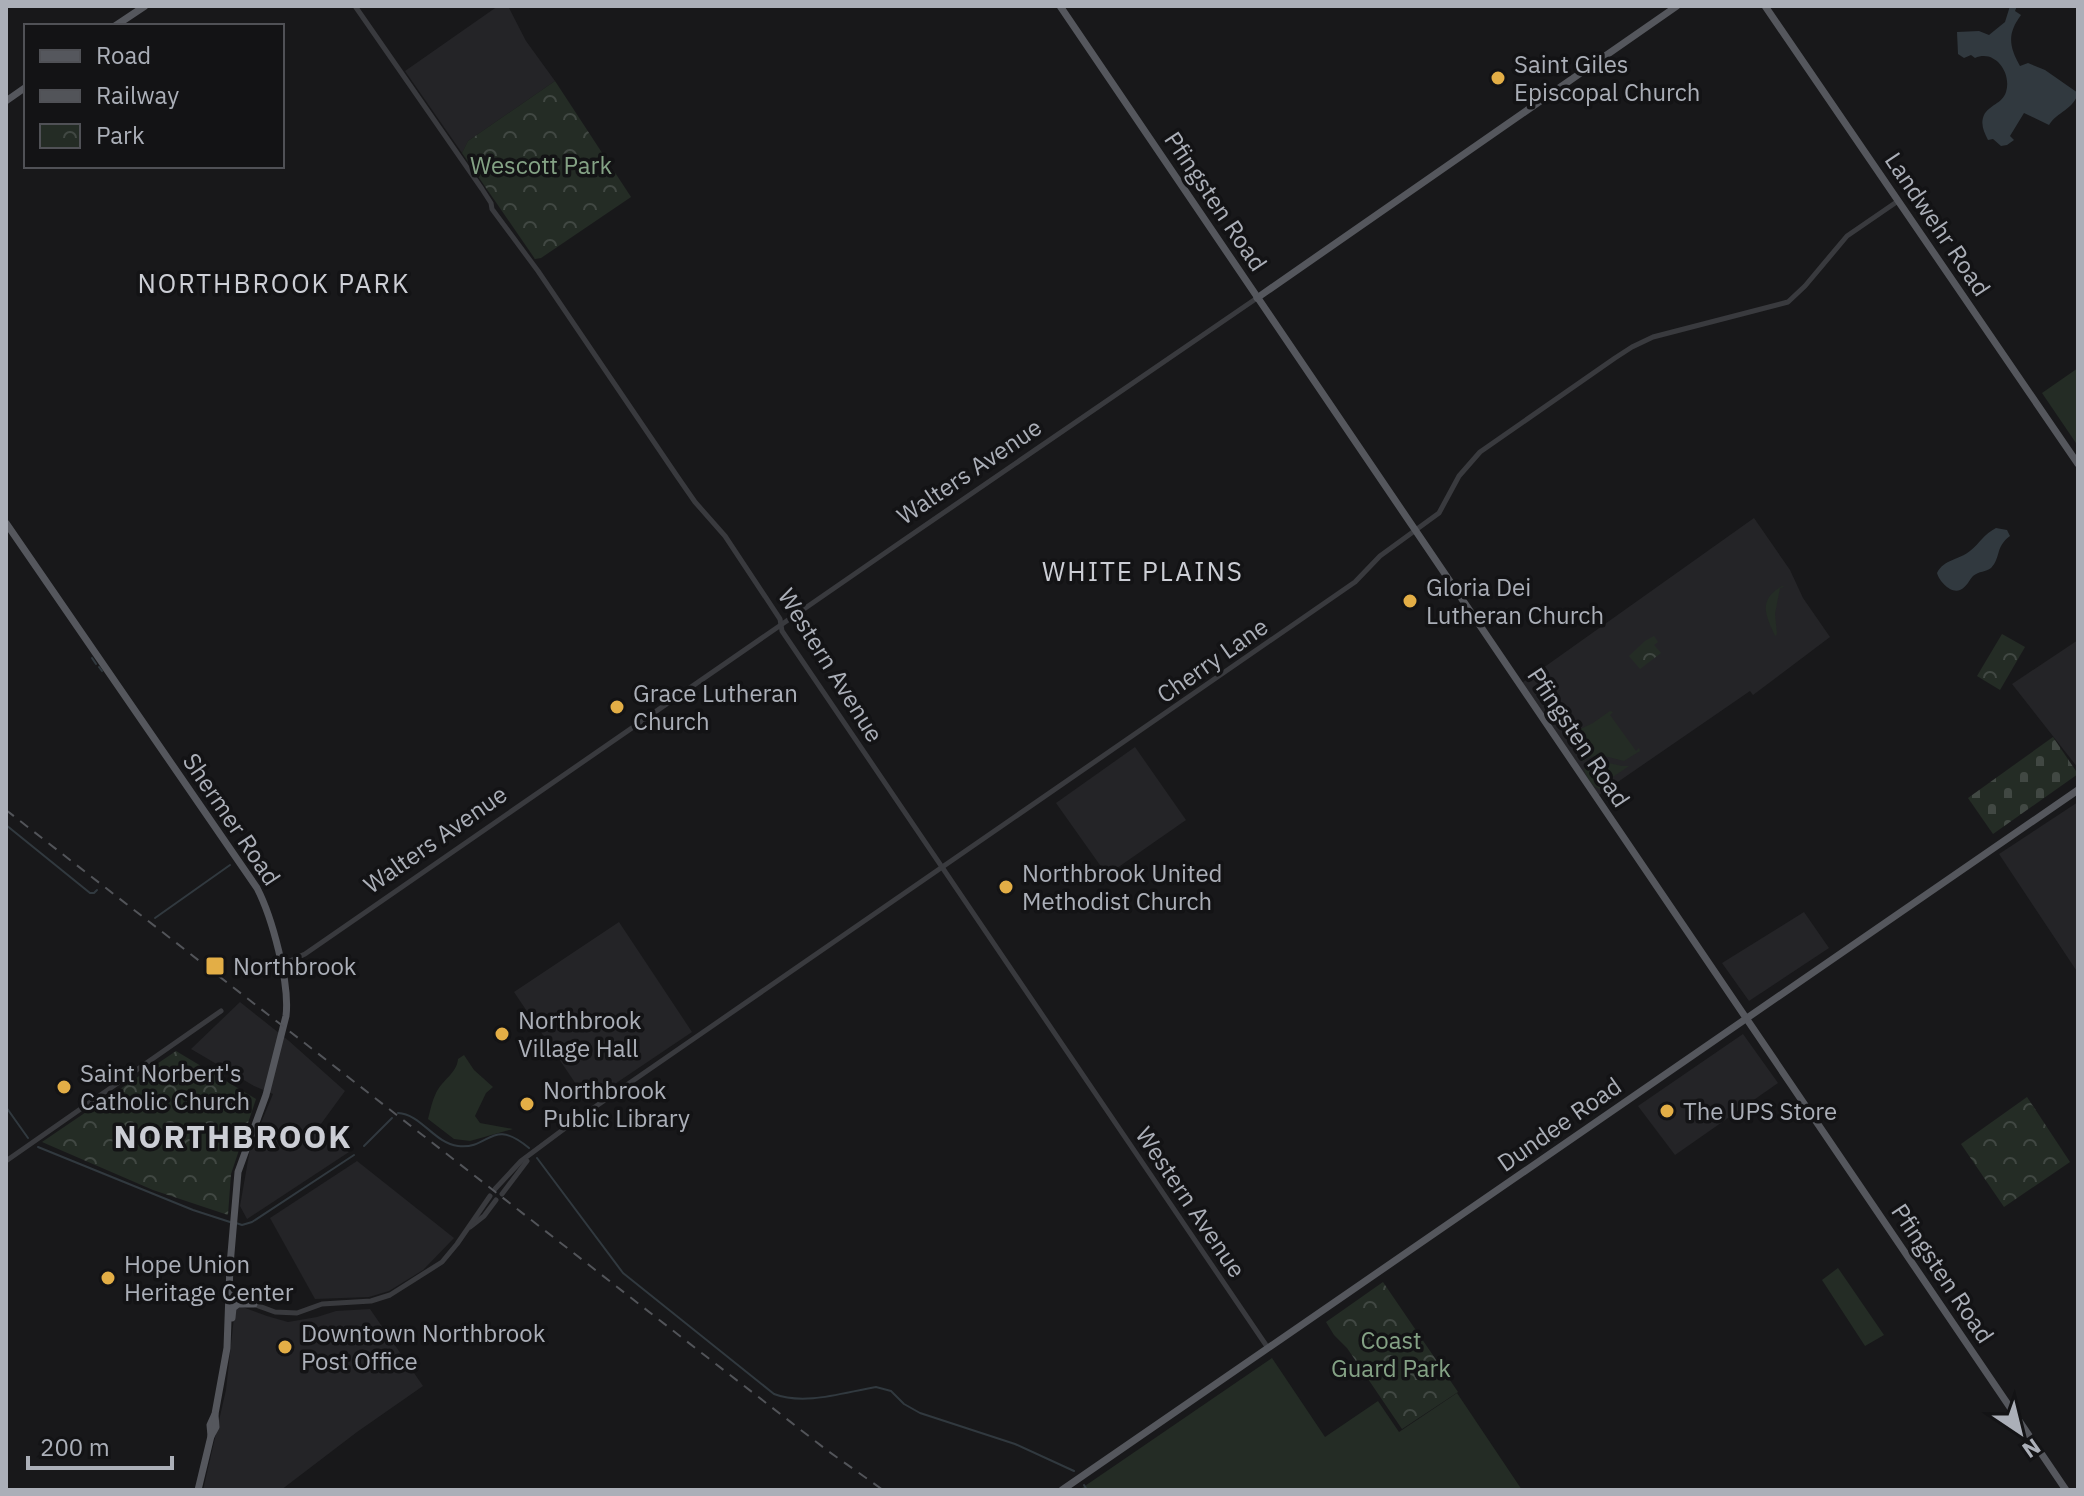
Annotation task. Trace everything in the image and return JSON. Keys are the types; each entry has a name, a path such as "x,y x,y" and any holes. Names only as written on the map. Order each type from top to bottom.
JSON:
{"main road":[{"path":"118,24 145,6"},
{"name":"Pfingsten Road","path":"1060,6 2066,1490"},
{"name":"Walters Avenue","path":"1257,298 1677,6"},
{"name":"Landwehr Road","path":"1765,6 2078,464"},
{"path":"6,101 24,88"},
{"name":"Shermer Road","path":"6,523 257,888 270,915 281,965 288,1003 286,1016 266,1095 238,1172 227,1348 215,1414 216,1427 198,1490"},
{"name":"Dundee Road","path":"1062,1490 2078,790"},
{"path":"227,1348 233,1308 238,1304 254,1304"}],"street":[{"name":"Western Avenue","path":"355,6 695,502 725,536 764,593 782,631 1268,1349"},
{"name":"Cherry Lane","path":"502,1194 537,1150 576,1120 1355,582 1380,556 1439,513 1459,476 1480,452 1615,358 1653,337 1788,302 1847,236 1898,201"},
{"name":"Walters Avenue","path":"281,965 305,954 1257,298"},
{"path":"6,1161 221,1011"},
{"name":"Cherry Lane","path":"495,1189 513,1169 530,1157"},
{"path":"229,1295 275,1312 297,1313 322,1304 371,1301 390,1295 442,1262 490,1196"},
{"path":"467,1230 484,1216 496,1200"}],"shaded area":[{"path":"498,6 508,6 526,41 555,81 468,141 462,153 405,71"},
{"path":"2010,6 2017,6 2015,11 2021,15 2013,28 2011,40 2020,66 2028,63 2045,70 2078,93 2073,103 2049,125 2024,113 2010,136 2014,140 2001,146 1993,139 1988,140 1982,122 1986,112 2006,92 2004,71 1989,57 1975,58 1971,55 1964,58 1958,54 1957,32 1979,31 1989,35 2005,22"},
{"path":"1754,518 1830,637 1753,695 1750,691 1596,797 1519,685"},
{"path":"1996,528 2007,530 2010,536 2002,544 1991,568 1973,576 1960,590 1946,586 1937,573 1940,568 1970,551"},
{"path":"2078,640 2078,768 2012,684"},
{"path":"1135,747 1186,820 1107,875 1056,803"},
{"path":"2078,802 2078,973 1999,854"},
{"path":"1804,912 1829,948 1749,1001 1722,963"},
{"path":"619,922 692,1032 588,1102 514,992"},
{"path":"240,1002 345,1091 318,1128 349,1152 247,1219 240,1206 250,1149 273,1094 191,1049"},
{"path":"1743,1034 1778,1083 1675,1155 1638,1106"},
{"path":"357,1161 454,1238 423,1270 389,1291 369,1297 315,1299 270,1218"},
{"path":"240,1306 288,1322 336,1311 370,1309 423,1386 281,1490 203,1490 226,1390 235,1308"}],"green space":[{"name":"Wescott Park","path":"555,81 631,197 541,258 535,259 462,153 468,141"},
{"path":"2078,368 2078,446 2042,393"},
{"path":"1782,586 1775,614 1775,636 1766,608 1769,597"},
{"path":"2002,634 2025,647 2000,690 1977,676"},
{"path":"1654,636 1658,642 1654,645 1661,653 1640,669 1629,656"},
{"path":"1610,711 1636,751 1639,748 1640,751 1624,761 1599,756 1583,761 1566,736"},
{"path":"2053,737 2078,774 1993,834 1968,798"},
{"path":"1596,760 1629,766 1599,789 1584,770 1586,765"},
{"path":"176,1051 256,1099 231,1174 228,1215 153,1190 42,1142"},
{"path":"464,1055 474,1070 493,1087 486,1093 475,1116 480,1123 513,1129 470,1141 454,1139 428,1119 436,1093 458,1059"},
{"path":"2027,1097 2070,1162 2004,1207 1961,1144"},
{"path":"1838,1268 1884,1335 1865,1346 1822,1280"},
{"name":"Coast Guard Park","path":"1383,1282 1458,1392 1402,1429 1326,1322"},
{"path":"1272,1358 1325,1437 1378,1401 1399,1432 1457,1393 1522,1490 1079,1490"}],"waterway":[{"path":"92,658 96,664"},
{"path":"99,667 102,671"},
{"path":"6,825 90,893 97,890"},
{"path":"155,918 230,865"},
{"path":"6,1107 28,1138"},
{"path":"398,1113 414,1118 449,1144 469,1146 498,1134 516,1139 529,1148"},
{"path":"364,1146 392,1118"},
{"path":"38,1147 230,1222"},
{"path":"236,1223 252,1222 354,1155"},
{"path":"537,1158 623,1273 774,1394 799,1399 876,1387 891,1391 904,1404 920,1413 1015,1444 1074,1471"},
{"path":"1084,1485 1087,1490"}],"railway":[{"path":"6,810 828,1451 883,1490"}],"place":[{"name":"Saint Giles Episcopal Church","path":"1498,78"},
{"name":"Gloria Dei Lutheran Church","path":"1410,601"},
{"name":"Grace Lutheran Church","path":"617,707"},
{"name":"Northbrook United Methodist Church","path":"1006,887"},
{"name":"Northbrook","path":"215,966"},
{"name":"Northbrook Village Hall","path":"502,1034"},
{"name":"Saint Norbert's Catholic Church","path":"64,1087"},
{"name":"Northbrook Public Library","path":"527,1104"},
{"name":"The UPS Store","path":"1667,1111"},
{"name":"Hope Union Heritage Center","path":"108,1278"},
{"name":"Downtown Northbrook Post Office","path":"285,1347"}],"district":[{"name":"NORTHBROOK PARK","path":"274,283"},
{"name":"WHITE PLAINS","path":"1143,571"},
{"name":"NORTHBROOK","path":"233,1136"}]}
